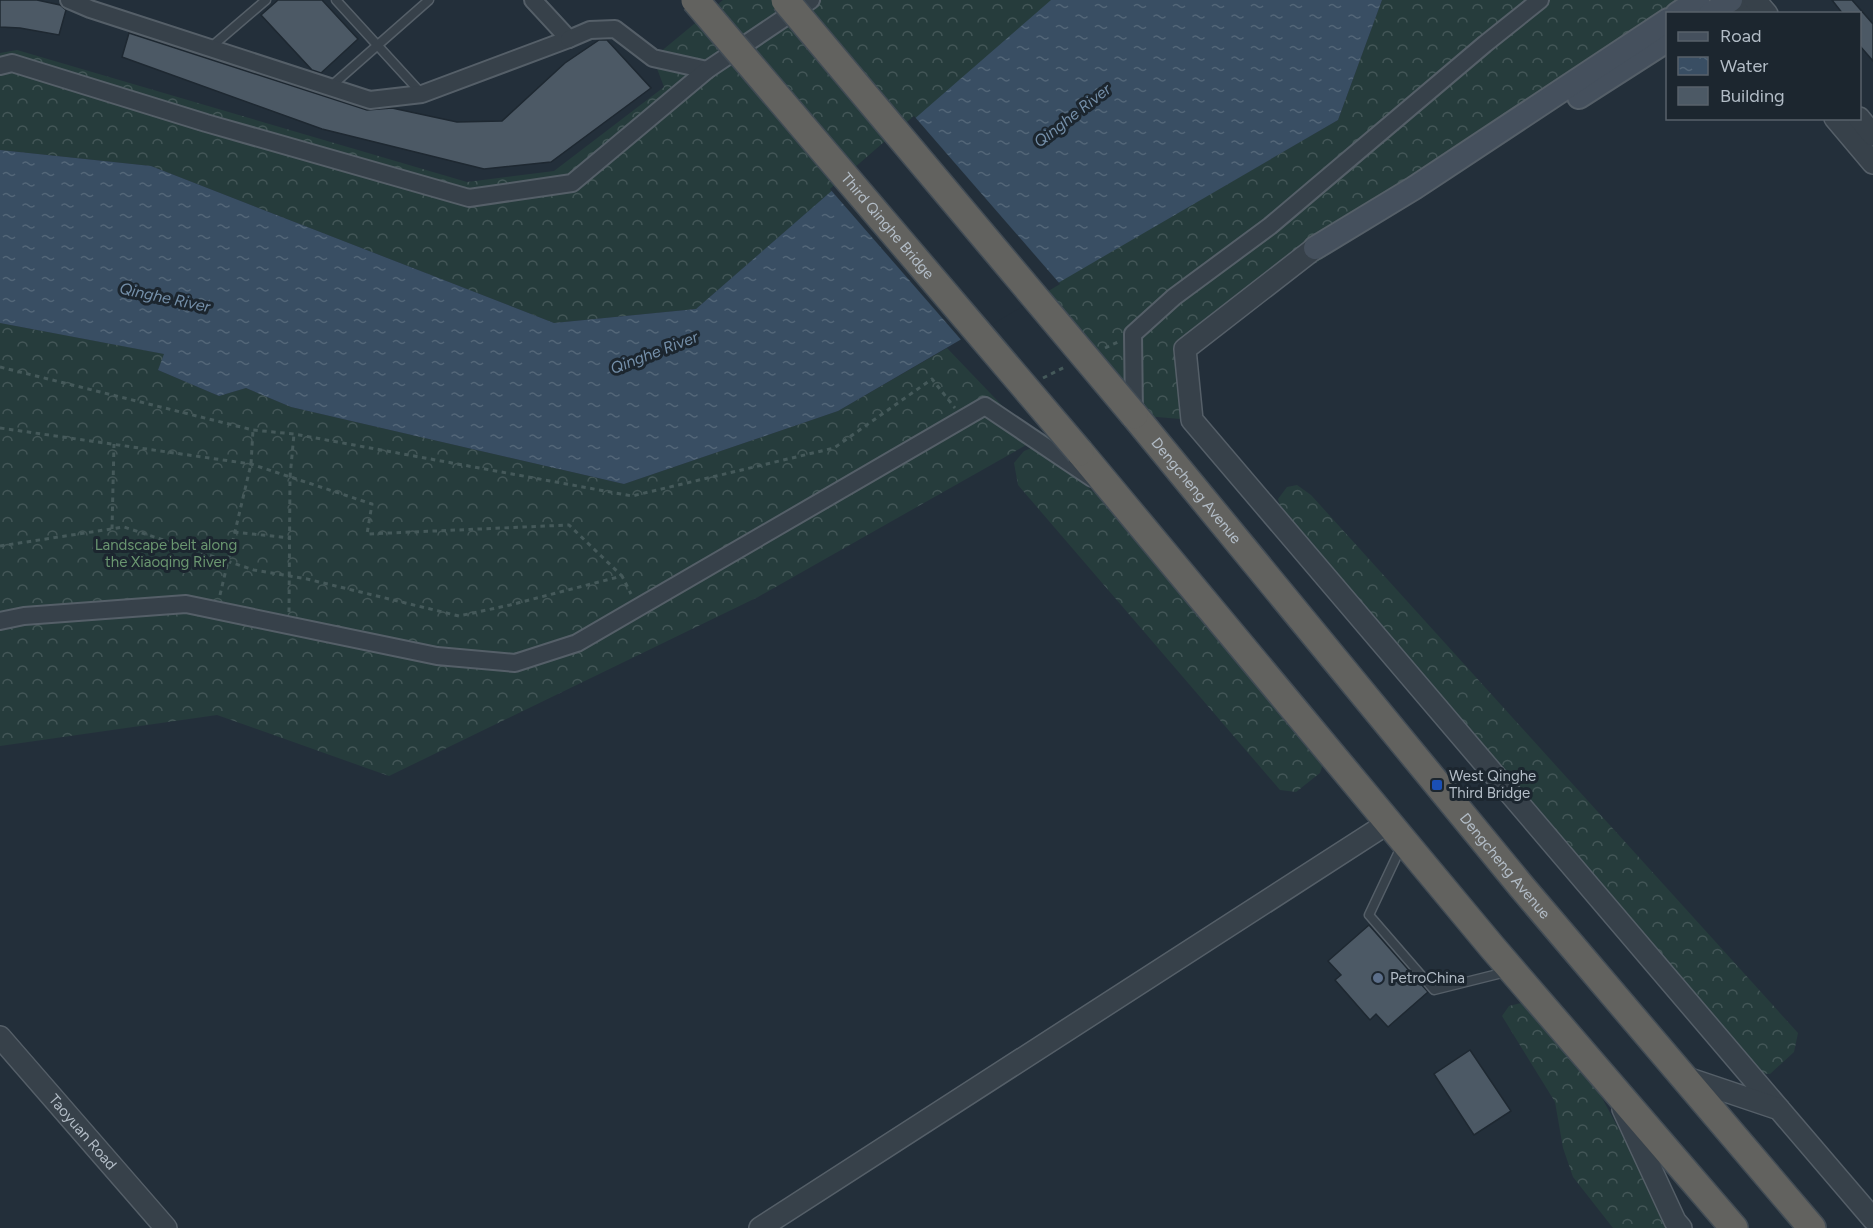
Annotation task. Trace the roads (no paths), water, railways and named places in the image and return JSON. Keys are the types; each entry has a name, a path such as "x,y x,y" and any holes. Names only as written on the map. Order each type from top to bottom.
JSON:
{"highway":[{"name":"Third Qinghe Bridge","path":"695,0 1113,492"},
{"path":"785,0 1134,415"},
{"name":"Dengcheng Avenue","path":"1134,415 1521,886 1812,1228"},
{"path":"1113,492 1512,971 1734,1228"}],"main road":[{"path":"1680,12 1698,0"},
{"path":"1713,12 1731,0"},
{"path":"1315,248 1414,188 1666,21"},
{"path":"1315,248 1439,187 1666,41"}],"street":[{"path":"69,0 95,5 369,100 422,94 590,30 615,29 653,58 707,70"},
{"path":"533,0 569,39"},
{"path":"0,66 12,63 206,123 469,198 572,183 707,70 811,0"},
{"path":"1134,415 1133,334 1174,297 1270,226 1476,51 1540,0"},
{"path":"1731,0 1742,12"},
{"path":"1755,0 1765,12"},
{"path":"1836,120 1873,163"},
{"path":"1861,120 1873,135"},
{"path":"1315,248 1185,349 1192,420 1873,1219"},
{"path":"0,621 24,616 186,604 436,656 515,663 577,643 985,406 1113,492"},
{"path":"760,1228 1396,832"},
{"name":"Taoyuan Road","path":"0,1037 166,1228"},
{"path":"1681,1075 1779,1108"},
{"path":"1614,1089 1675,1221 1681,1228"}],"lane":[{"path":"211,47 266,0"},
{"path":"336,0 422,94"},
{"path":"330,87 429,0"},
{"path":"1396,832 1369,915 1434,990 1512,971"}],"water":[{"name":"Qinghe River","path":"1051,0 1382,0 1338,120 838,411 624,484 291,407 246,388 219,396 158,370 164,354 0,323 0,150 151,166 554,323 696,309"}],"place":[{"name":"West Qinghe Third Bridge","path":"1437,785"},
{"name":"PetroChina","path":"1378,978"}],"park label":[{"name":"Landscape belt along the Xiaoqing River","path":"166,554"}]}
